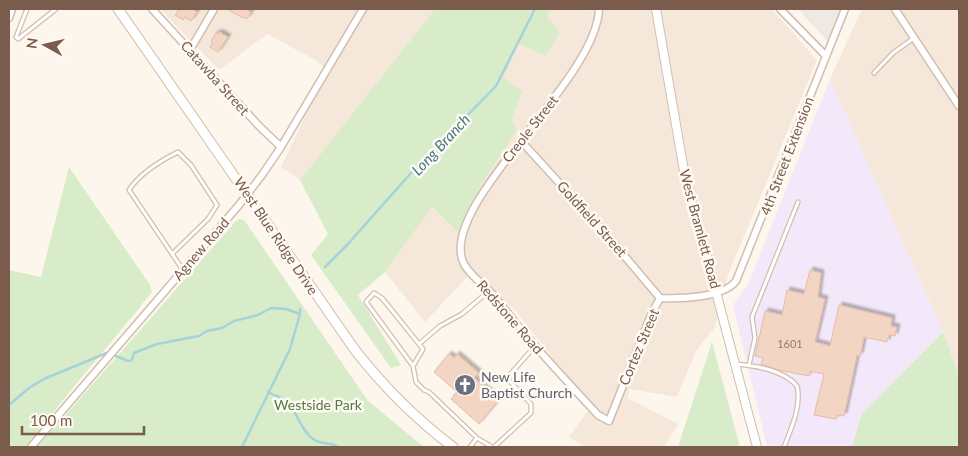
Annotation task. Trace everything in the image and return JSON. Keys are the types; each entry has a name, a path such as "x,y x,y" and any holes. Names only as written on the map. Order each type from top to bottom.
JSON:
{"main road":[{"name":"West Blue Ridge Drive","path":"118,9 318,298 366,364 410,410 453,447"}],"street":[{"path":"9,18 12,9"},
{"name":"Catawba Street","path":"152,9 259,126 280,146"},
{"path":"190,50 214,9"},
{"name":"Agnew Road","path":"31,447 262,175 364,9"},
{"name":"Creole Street","path":"461,250 466,226 482,193 563,88 596,27 600,9"},
{"name":"West Bramlett Road","path":"656,9 684,171 757,447"},
{"path":"780,9 826,56"},
{"name":"4th Street Extension","path":"717,293 729,288 736,281 845,9"},
{"path":"895,9 959,106"},
{"name":"Goldfield Street","path":"521,141 605,233 660,298"},
{"name":"Redstone Road","path":"461,250 466,266 598,415 609,422"},
{"name":"Cortez Street","path":"609,422 650,315 660,298 674,299 717,293"}],"lane":[{"path":"26,9 16,37 18,39 56,9"},
{"path":"874,73 893,53 914,38"},
{"path":"172,254 208,219 217,205 191,165 178,152 163,160 134,181 129,190 172,254 183,270"},
{"path":"749,365 755,338 752,317 798,202"},
{"path":"419,344 440,326 462,314 489,291"},
{"path":"412,366 423,349 382,298 374,293 366,302 412,366 416,382 477,438 493,447 531,413 531,404 507,378 535,345"},
{"path":"736,363 775,372 788,378 797,386 798,402 784,447"},
{"path":"470,447 477,438"}],"shaded area":[{"path":"162,9 435,9 300,180 281,167 327,70 317,61 267,34 219,70"},
{"path":"552,9 586,9 590,12 590,9 772,9 817,60 728,275 715,327 696,351 677,397 629,389 628,398 678,424 664,447 586,447 569,437 588,410 563,371 514,309 469,275 425,322 385,272 432,207 458,233 512,119 522,91 502,78 519,44 545,56 560,33 547,16"},
{"path":"798,9 842,9 827,41"},
{"path":"862,9 959,9 959,375 943,332 830,79"},
{"path":"830,79 943,332 861,415 852,447 767,447 733,305 748,285"}],"green space":[{"path":"435,9 552,9 547,16 560,33 545,56 519,44 503,78 522,91 512,119 516,131 482,183 458,233 432,207 385,272 358,295 401,365 391,368 311,255 328,234 300,180"},
{"name":"Westside Park","path":"69,167 150,285 152,292 34,437 40,444 236,221 240,219 244,220 368,401 424,447 9,447 9,270 41,277"},
{"path":"943,332 959,375 959,447 852,447 861,415"},
{"path":"712,342 740,447 678,447"}],"building":[{"path":"180,9 192,9 197,12 191,21 185,17 183,20 175,15"},
{"path":"227,9 245,9 251,12 247,19"},
{"path":"219,32 228,37 218,52 210,47 213,42 211,41 216,33 218,34"},
{"path":"810,270 821,273 818,297 825,299 815,342 830,346 839,305 892,318 891,326 897,327 895,336 889,335 887,342 864,337 860,356 857,355 844,416 837,415 836,419 814,415 824,374 810,371 809,376 779,370 761,364 763,358 755,356 765,311 782,315 787,290 804,294"},
{"name":"New Life Baptist Church","path":"449,354 454,358 457,354 479,373 474,378 499,400 479,424 451,399 457,392 434,372"}],"waterway":[{"name":"Long Branch","path":"325,267 411,173 496,86 535,9"},
{"path":"116,356 128,361 132,360 134,353 157,344 199,336 207,331 222,328 234,321 258,315 271,308 286,309 300,314"},
{"name":"Long Branch","path":"242,447 290,349 300,309"},
{"path":"9,405 29,388 44,379 109,352"},
{"path":"268,392 282,398 290,405 305,431 313,439 338,447"}],"place":[{"name":"New Life Baptist Church","path":"465,385"}]}
